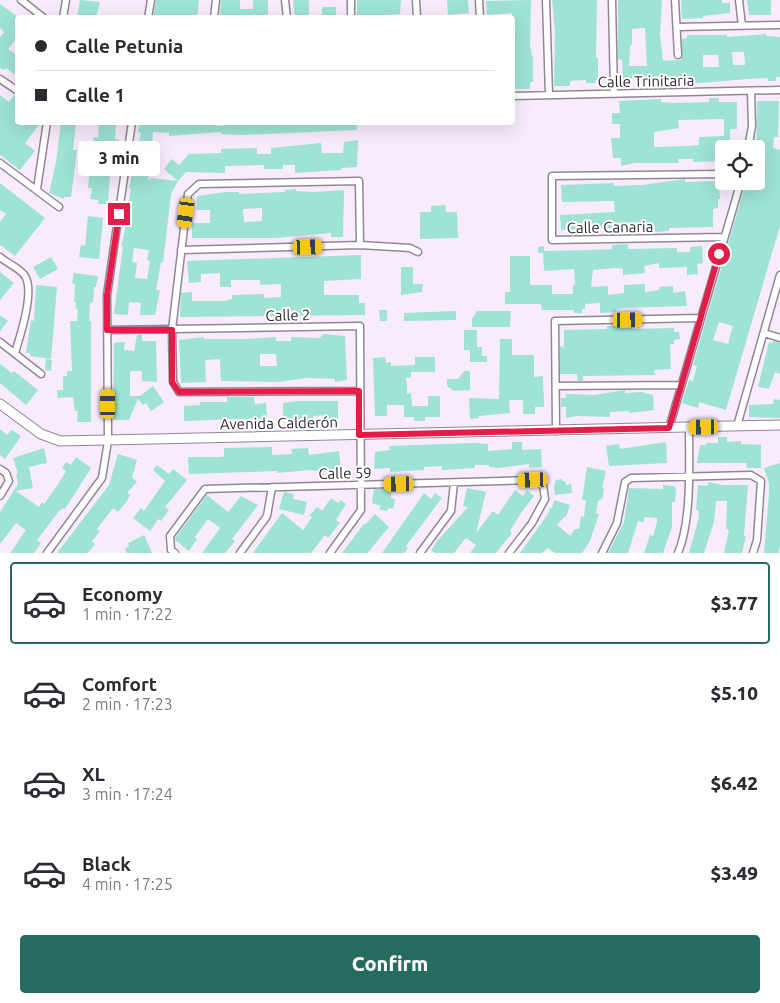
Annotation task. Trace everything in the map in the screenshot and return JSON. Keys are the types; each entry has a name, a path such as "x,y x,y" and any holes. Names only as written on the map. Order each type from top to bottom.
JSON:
{"street":[{"path":"20,0 40,15"},
{"path":"64,15 66,0"},
{"path":"148,15 151,0"},
{"path":"214,15 216,0"},
{"path":"285,0 287,15"},
{"path":"351,0 351,15"},
{"path":"416,0 417,15"},
{"path":"479,0 480,15"},
{"path":"546,0 548,95"},
{"path":"612,0 614,94"},
{"path":"675,0 678,55"},
{"path":"740,0 742,26"},
{"path":"677,27 780,25"},
{"path":"0,79 15,90"},
{"name":"Calle Trinitaria","path":"515,96 780,90"},
{"path":"750,140 752,126 752,91"},
{"path":"37,189 47,125"},
{"path":"47,553 102,478 108,441 107,295 132,125"},
{"path":"0,162 58,207"},
{"name":"Calle Canaria","path":"715,174 552,176 552,240 724,237"},
{"path":"359,391 179,392 172,382 172,330 188,194 199,184 359,181 360,245"},
{"path":"669,428 738,190"},
{"path":"181,250 360,245 410,248 418,252"},
{"path":"0,257 25,276 29,288 25,316 15,353"},
{"path":"737,426 780,275"},
{"path":"556,431 555,321 700,318"},
{"name":"Calle 2","path":"107,330 360,326 359,435 362,485 361,510 330,553"},
{"path":"764,333 780,338"},
{"path":"0,342 41,374"},
{"path":"556,386 680,385"},
{"name":"Avenida Calderón","path":"0,404 41,434 60,441 780,425"},
{"path":"678,553 683,542 689,477 688,427"},
{"path":"0,469 6,473 9,481 0,496"},
{"path":"602,553 617,523 624,482 631,478 751,475 761,480 757,540 754,553"},
{"name":"Calle 59","path":"175,553 171,550 170,536 205,489 533,480 543,485 545,499 532,523 509,553"},
{"path":"420,553 451,511 454,483"},
{"path":"240,553 267,516 272,487"}],"building":[{"path":"80,0 100,2 97,15 78,15"},
{"path":"156,0 199,0 197,15 154,15"},
{"path":"221,0 240,0 240,9 253,9 253,0 268,0 268,15 220,15"},
{"path":"293,0 309,0 309,15 295,15"},
{"path":"357,0 401,0 400,14 357,15"},
{"path":"447,0 468,0 469,13 448,15"},
{"path":"531,0 530,46 533,59 533,82 530,82 530,89 515,89 515,15 512,15 512,13 487,15 486,1"},
{"path":"552,0 597,0 596,58 598,58 598,80 595,80 595,83 586,83 586,80 570,81 570,86 554,86 555,32"},
{"path":"618,0 662,0 660,34 663,61 681,60 682,39 687,38 687,35 727,35 727,37 766,34 766,36 780,37 780,77 776,77 776,81 768,81 768,78 677,84 677,80 636,83 636,78 628,79 628,83 623,83 622,60 618,59","holes":["645,28 647,66 629,66 632,29","732,52 744,52 745,65 733,65","703,55 718,55 719,67 703,67"]},
{"path":"681,0 722,0 722,3 730,3 730,13 703,16 703,18 682,19"},
{"path":"747,0 771,0 771,15 749,15"},
{"path":"0,4 15,15 15,40 8,49 15,54 15,75 6,68 4,70 0,68 0,37 4,32 0,28"},
{"path":"322,7 336,7 336,15 322,15"},
{"path":"0,95 9,102 14,95 15,125 39,125 25,143 35,151 20,170 0,155"},
{"path":"709,98 719,98 719,102 737,102 737,129 730,129 730,140 715,140 715,161 693,162 693,159 678,159 679,163 635,163 621,166 621,158 613,158 611,138 620,138 620,124 612,124 612,113 620,113 619,101 661,99 661,102 709,102","holes":["724,119 724,136 699,137 699,145 654,147 654,132 679,128 678,120"]},
{"path":"757,101 779,101 778,137 774,137 773,148 780,150 780,226 726,410 699,402 698,408 682,403 689,380 693,381 697,366 693,365 744,190 765,190 765,140 757,140","holes":["719,322 733,326 728,344 713,340"]},
{"path":"61,125 76,125 73,150 77,150 71,197 64,197 64,199 49,193 56,162"},
{"path":"99,125 116,125 115,139 119,140 117,147 113,147 108,204 98,204 99,200 90,199 92,188 88,188 90,163 97,164 99,145 92,144 94,137 98,138"},
{"path":"139,125 357,125 357,130 241,135 221,134 221,132 169,136 169,133 153,132 152,145 154,145 148,181 151,178 178,181 171,194 163,263 161,262 156,290 160,290 155,315 140,315 141,303 129,302 128,315 114,314 123,246 121,246 128,218 126,218 131,189 129,188 141,133 138,132","holes":["134,248 149,250 147,260 150,261 147,279 135,278 137,263 132,262"]},
{"path":"358,140 357,167 341,168 341,170 295,173 295,165 283,165 283,169 264,169 264,165 225,166 225,173 186,172 178,181 164,169 172,159 179,165 189,154 221,153 221,149 257,148 257,154 271,154 271,148 321,143 322,153 343,153 344,142"},
{"path":"685,179 685,182 715,181 715,190 720,190 720,199 718,199 718,208 713,209 713,227 669,228 669,231 655,232 655,227 561,230 560,215 615,212 614,201 562,202 561,185 614,183 614,186 642,185"},
{"path":"0,183 45,218 15,256 0,245 0,222 6,214 0,210"},
{"path":"296,189 296,191 314,192 344,190 343,237 331,237 331,233 275,238 192,238 192,223 210,223 210,210 197,210 197,196 225,192 239,192 239,194 285,192 285,190","holes":["262,208 262,221 244,222 243,209"]},
{"path":"445,205 446,212 457,212 458,238 420,239 420,212 431,212 431,206"},
{"path":"88,216 103,218 99,259 79,257 81,245 85,246"},
{"path":"628,244 628,249 677,248 677,252 690,252 690,247 702,246 703,263 697,264 698,274 687,275 687,267 659,268 659,263 644,266 645,273 623,275 623,269 616,268 593,270 591,287 608,286 608,295 624,293 624,285 645,284 645,292 659,290 659,287 673,286 673,293 685,291 687,306 623,308 617,309 616,312 600,313 600,303 585,304 585,309 582,309 582,313 574,313 574,310 542,310 541,304 505,304 505,292 510,292 510,256 530,256 530,285 552,285 552,294 573,294 573,285 575,285 574,269 544,271 543,253 538,253 538,247 544,246 544,251 590,250 612,249 612,245"},
{"path":"361,255 361,279 324,281 324,295 359,295 359,303 365,303 365,315 180,317 181,293 192,292 192,301 225,301 232,299 232,295 264,294 264,298 281,297 281,284 260,285 260,280 231,280 231,287 220,287 220,273 201,274 201,282 189,283 187,261"},
{"path":"51,257 58,269 40,279 33,267"},
{"path":"401,267 413,267 413,284 423,284 422,292 401,295"},
{"path":"0,272 14,283 0,300"},
{"path":"74,273 98,276 96,287 94,287 93,303 90,302 89,321 91,321 91,422 77,422 78,411 75,411 73,397 58,398 57,390 63,390 63,376 67,376 67,371 72,371 70,321 77,321 78,309 76,309 76,302 74,302 75,284 72,283"},
{"path":"36,285 57,287 51,359 30,356 30,353 26,353 31,320 34,321"},
{"path":"379,310 387,310 387,321 380,321"},
{"path":"456,311 456,320 404,321 404,313"},
{"path":"477,311 511,311 510,327 472,327 472,319"},
{"path":"0,315 8,321 0,331"},
{"path":"607,326 630,326 633,329 674,328 674,332 679,332 680,339 674,340 674,344 670,344 671,369 654,370 655,375 583,376 583,381 578,381 577,374 560,374 560,346 564,348 564,330 607,329"},
{"path":"464,330 477,330 477,347 482,347 482,356 487,356 487,362 470,362 470,350 464,350"},
{"path":"142,334 142,341 156,341 157,382 142,381 142,371 130,371 130,396 140,396 153,386 164,402 151,411 146,403 143,405 138,399 129,420 113,420 114,343 125,342 124,350 134,351 137,335"},
{"path":"323,334 345,336 347,380 335,382 335,379 307,378 278,382 221,381 220,359 205,360 206,382 181,383 179,340 204,337 204,339 245,339 276,337 276,341 291,341 291,337 320,338","holes":["260,354 276,354 277,366 260,366"]},
{"path":"500,339 512,339 512,355 534,355 534,377 543,376 544,407 535,407 535,414 523,414 523,400 509,400 510,413 479,416 479,418 470,419 469,398 499,399"},
{"path":"773,341 780,343 780,374 775,372 769,389 758,387 769,342 772,343"},
{"path":"385,357 386,363 391,362 391,366 415,365 415,357 435,357 435,372 411,372 411,377 406,378 407,394 411,393 412,406 428,406 428,396 440,396 440,417 425,417 425,421 414,421 414,417 404,417 404,405 387,405 387,416 375,416 373,358"},
{"path":"46,359 52,360 51,371 45,370"},
{"path":"0,364 12,373 14,371 38,390 26,405 0,383"},
{"path":"464,371 470,371 470,390 454,391 447,386 447,379 458,379"},
{"path":"625,390 625,393 642,392 653,395 654,410 629,413 629,411 610,412 610,417 577,416 566,418 566,407 561,407 561,398 566,398 566,394 595,395"},
{"path":"227,397 254,397 255,404 266,403 267,418 184,421 184,406 200,405 200,402 227,402"},
{"path":"774,399 780,400 780,418 749,417 749,405 773,404"},
{"path":"338,401 338,420 327,420 327,415 313,416 312,425 298,425 298,419 283,419 283,403"},
{"path":"0,429 7,435 12,430 21,436 5,459 0,455"},
{"path":"718,437 727,437 727,442 741,441 741,444 761,445 761,468 746,468 747,463 697,463 700,445 718,443"},
{"path":"512,442 522,442 522,450 541,449 542,467 529,468 529,464 498,468 489,467 489,465 475,465 475,468 442,470 442,466 424,467 424,470 390,472 390,468 374,469 375,452 390,450 389,446 474,443 488,444 488,451 512,449"},
{"path":"666,442 667,463 609,466 606,446 619,444 620,449"},
{"path":"272,447 272,455 292,454 291,449 308,448 309,455 339,451 341,469 328,472 309,470 277,473 277,471 189,474 188,457 222,457 224,456 224,448"},
{"path":"44,448 47,463 29,467 33,488 16,491 39,507 42,502 44,504 66,471 62,468 66,462 71,465 76,457 91,468 65,509 63,508 59,511 37,540 41,543 34,553 10,553 26,530 16,523 0,544 0,512 18,484 16,474 18,474 13,458"},
{"path":"118,454 137,460 132,477 137,482 127,493 130,495 127,501 118,512 113,508 97,529 100,531 92,541 95,544 88,553 57,553 109,485"},
{"path":"780,463 780,546 778,553 764,553 769,484 764,468"},
{"path":"157,465 169,474 173,469 187,480 165,507 169,510 161,521 158,519 150,531 133,518 141,508 144,511 165,481 153,470"},
{"path":"587,467 606,471 602,488 604,488 603,498 598,501 596,513 599,514 590,541 582,553 555,553 548,548 542,553 520,553 548,514 550,508 552,508 554,500 570,505 566,517 557,525 570,536 575,529 579,529 581,516 584,517 586,500 582,500"},
{"path":"562,479 566,485 571,484 572,493 555,495 554,487 556,480"},
{"path":"708,482 722,485 748,485 744,536 746,536 742,553 724,553 729,530 726,529 727,501 716,501 714,522 704,553 689,553 699,517 698,510 696,510 698,485 708,486"},
{"path":"663,485 674,486 676,489 675,502 672,502 672,527 663,553 644,553 650,535 653,536 657,518 644,517 644,522 638,521 628,553 608,553 624,522 629,488 663,489"},
{"path":"467,488 486,492 476,533 493,511 498,515 515,490 523,496 527,490 534,496 510,531 512,533 496,553 470,553 476,545 466,538 454,553 435,553 431,550 438,540 468,507 463,506"},
{"path":"374,489 391,489 391,498 395,499 393,509 388,508 387,511 379,509 381,506 372,503"},
{"path":"284,492 294,494 293,499 307,502 304,515 279,509"},
{"path":"424,493 431,499 435,493 442,498 406,546 408,548 404,553 382,553"},
{"path":"207,495 228,512 241,496 258,505 232,539 235,541 225,553 202,553 220,528 208,519 195,537 197,539 189,551 175,540"},
{"path":"331,498 338,503 341,500 346,504 336,520 340,523 328,538 325,535 311,553 253,553 282,513 303,530 312,517 309,516 317,507 322,511"},
{"path":"375,514 389,527 369,551 367,553 342,553 363,525"},
{"path":"144,535 152,553 127,553 125,549 129,546 128,543"}],"route":[{"path":"119,214 107,295 107,330 172,330 172,382 179,392 359,391 359,435 669,428 719,254"}]}
